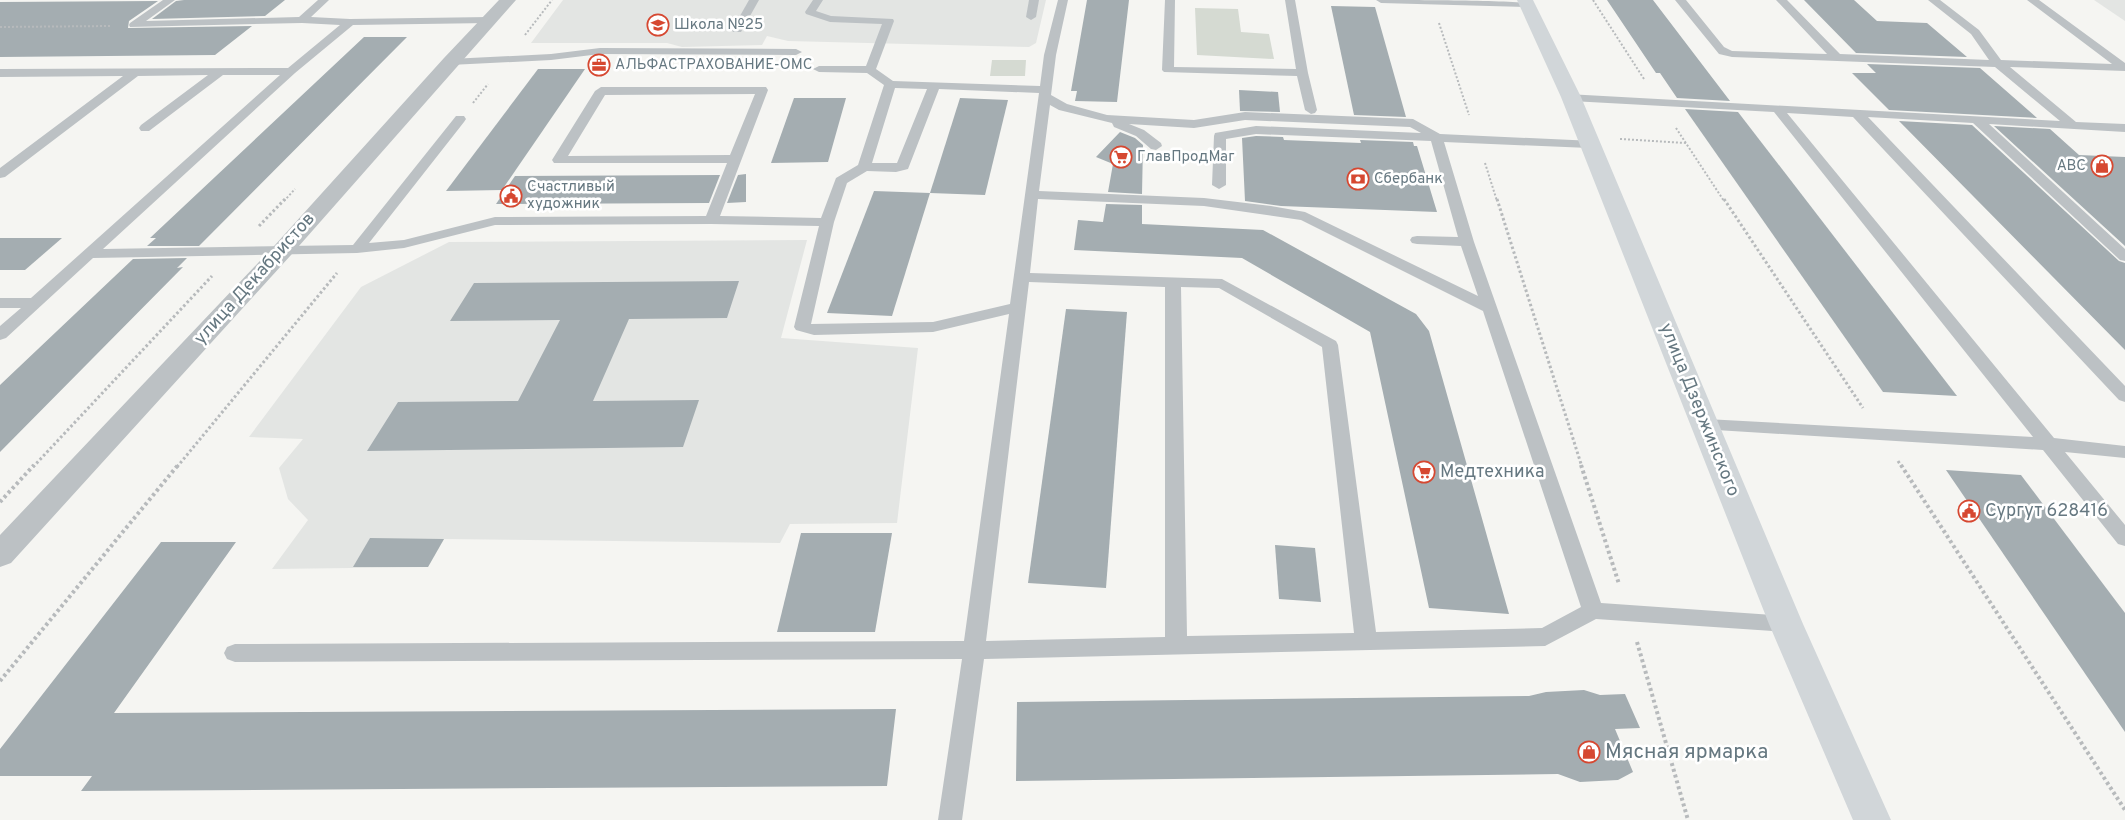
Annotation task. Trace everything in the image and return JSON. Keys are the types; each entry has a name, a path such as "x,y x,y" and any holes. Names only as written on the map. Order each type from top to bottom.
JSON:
{"main road":[{"name":"улица Дзержинского","path":"1526,2 1571,97 1786,624 1872,820"}],"street":[{"name":"улица Декабристов","path":"0,556 283,250 450,62 508,0"}],"lane":[{"path":"134,25 170,0"},
{"path":"302,20 324,0"},
{"path":"737,30 754,0"},
{"path":"818,0 810,12 830,19 889,21 870,70"},
{"path":"1030,17 1034,0"},
{"path":"950,820 974,650 1050,55 1063,0"},
{"path":"1170,0 1168,70 1302,73"},
{"path":"1290,0 1302,73 1312,110"},
{"path":"1381,0 1526,2"},
{"path":"1680,0 1723,52 2125,68"},
{"path":"1781,0 1835,56"},
{"path":"1933,0 1975,32 1996,62 2073,125"},
{"path":"2032,0 2125,68"},
{"path":"134,25 302,20 350,22 489,20"},
{"path":"0,335 350,22"},
{"path":"450,62 551,57 600,51 796,52"},
{"path":"819,69 870,70 890,84 1045,94 1063,107 1106,119 1140,133 1156,146"},
{"path":"0,174 135,72"},
{"path":"144,128 220,72"},
{"path":"0,73 292,72"},
{"path":"864,167 890,84"},
{"path":"934,86 903,166 896,168 864,167 841,180 827,222 802,327 814,330 933,327 1018,307"},
{"path":"711,220 762,90 601,91 559,160 734,159"},
{"path":"1571,97 2125,128"},
{"path":"1777,108 2125,539"},
{"path":"1857,113 2125,396"},
{"path":"1106,119 1194,124 1245,116 1413,123 1436,137 1467,242 1593,611"},
{"path":"357,249 460,119"},
{"path":"1976,119 2125,257"},
{"path":"1219,186 1220,136 1256,130 1589,144"},
{"path":"1032,195 1216,203 1272,209 1305,216 1489,308"},
{"path":"90,254 357,249 404,244 495,221 711,220 827,222"},
{"path":"1417,240 1467,242"},
{"path":"1022,278 1222,284 1330,345 1366,640"},
{"path":"1173,282 1176,645"},
{"path":"0,303 35,303"},
{"path":"1706,425 2048,444 2125,452"},
{"path":"235,653 974,650 1545,637 1593,611 1786,624"}],"path":[{"path":"1593,0 1658,102 1880,434 2125,810"},
{"path":"1439,1 1477,139 1628,613 1688,820"},
{"path":"0,27 134,25"},
{"path":"0,680 357,249"}],"shaded area":[{"path":"563,0 1046,0 1036,43 1029,47 788,41 767,36 762,45 682,47 667,43 531,43"},
{"path":"2094,0 2125,0 2125,21"},
{"path":"1195,8 1238,9 1241,32 1269,34 1274,59 1197,55"},
{"path":"992,60 1026,60 1025,76 990,76"},
{"path":"807,240 781,338 918,348 897,523 790,524 780,543 444,539 428,567 272,569 308,520 288,499 279,468 303,439 249,437 361,287 449,242"}],"building":[{"path":"285,0 265,16 152,19 176,1"},
{"path":"1087,0 1129,0 1117,102 1075,101 1077,91 1071,91"},
{"path":"1607,0 1653,0 1730,101 1677,98 1660,73 1656,73"},
{"path":"1804,0 1854,0 1877,21 1927,23 1967,57 1856,53"},
{"path":"158,1 129,21 128,28 252,26 215,55 0,57 0,2"},
{"path":"1331,6 1375,7 1406,117 1354,115"},
{"path":"364,37 407,37 199,246 147,246 156,238 150,238"},
{"path":"1867,64 1980,68 2037,118 1889,110 1852,73 1876,73"},
{"path":"538,69 585,69 502,190 446,191"},
{"path":"1239,90 1278,92 1280,112 1240,111"},
{"path":"794,98 846,98 828,162 771,163"},
{"path":"960,98 1008,100 985,195 930,193"},
{"path":"1685,109 1738,112 1957,396 1883,392"},
{"path":"1899,121 1972,125 2119,261 2125,263 2125,350"},
{"path":"1994,126 2050,129 2079,155 2125,157 2125,246"},
{"path":"1120,132 1135,138 1143,145 1142,194 1108,192 1113,164 1096,157"},
{"name":"Сбербанк","path":"1256,136 1283,137 1284,140 1361,143 1360,140 1413,142 1414,146 1417,146 1437,212 1281,206 1245,201 1242,138"},
{"path":"746,174 746,202 727,203 738,175"},
{"path":"720,175 709,203 496,204 515,176"},
{"path":"874,191 930,193 892,316 827,313"},
{"path":"1106,204 1142,205 1142,224 1263,230 1416,314 1429,331 1509,614 1429,608 1370,332 1242,258 1074,250 1078,220 1103,222"},
{"path":"0,238 62,238 25,270 0,270"},
{"path":"187,258 177,268 183,267 0,452 0,385 133,259"},
{"path":"739,281 727,318 629,319 593,401 699,400 683,447 367,451 398,402 518,401 560,320 450,321 474,283"},
{"path":"1066,309 1127,312 1106,588 1028,583"},
{"path":"1946,470 2021,475 2125,613 2125,732"},
{"path":"801,533 892,533 875,632 777,632"},
{"path":"370,538 444,539 428,567 353,567"},
{"path":"161,542 236,542 114,713 896,709 887,786 81,791 92,776 0,776 0,749"},
{"path":"1275,545 1315,548 1321,602 1279,599"},
{"path":"1584,690 1600,695 1625,694 1640,728 1615,729 1633,772 1618,780 1580,782 1558,774 1016,781 1017,702 1529,696 1546,692"}],"place":[{"name":"Школа №25","path":"658,25"},
{"name":"АЛЬФАСТРАХОВАНИЕ-ОМС","path":"599,65"},
{"name":"ГлавПродМаг","path":"1121,157"},
{"name":"ABC","path":"2102,166"},
{"name":"Сбербанк","path":"1358,179"},
{"name":"Счастливый художник","path":"511,196"},
{"name":"Медтехника","path":"1424,472"},
{"name":"Сургут 628416","path":"1969,511"},
{"name":"Мясная ярмарка","path":"1589,752"}]}
